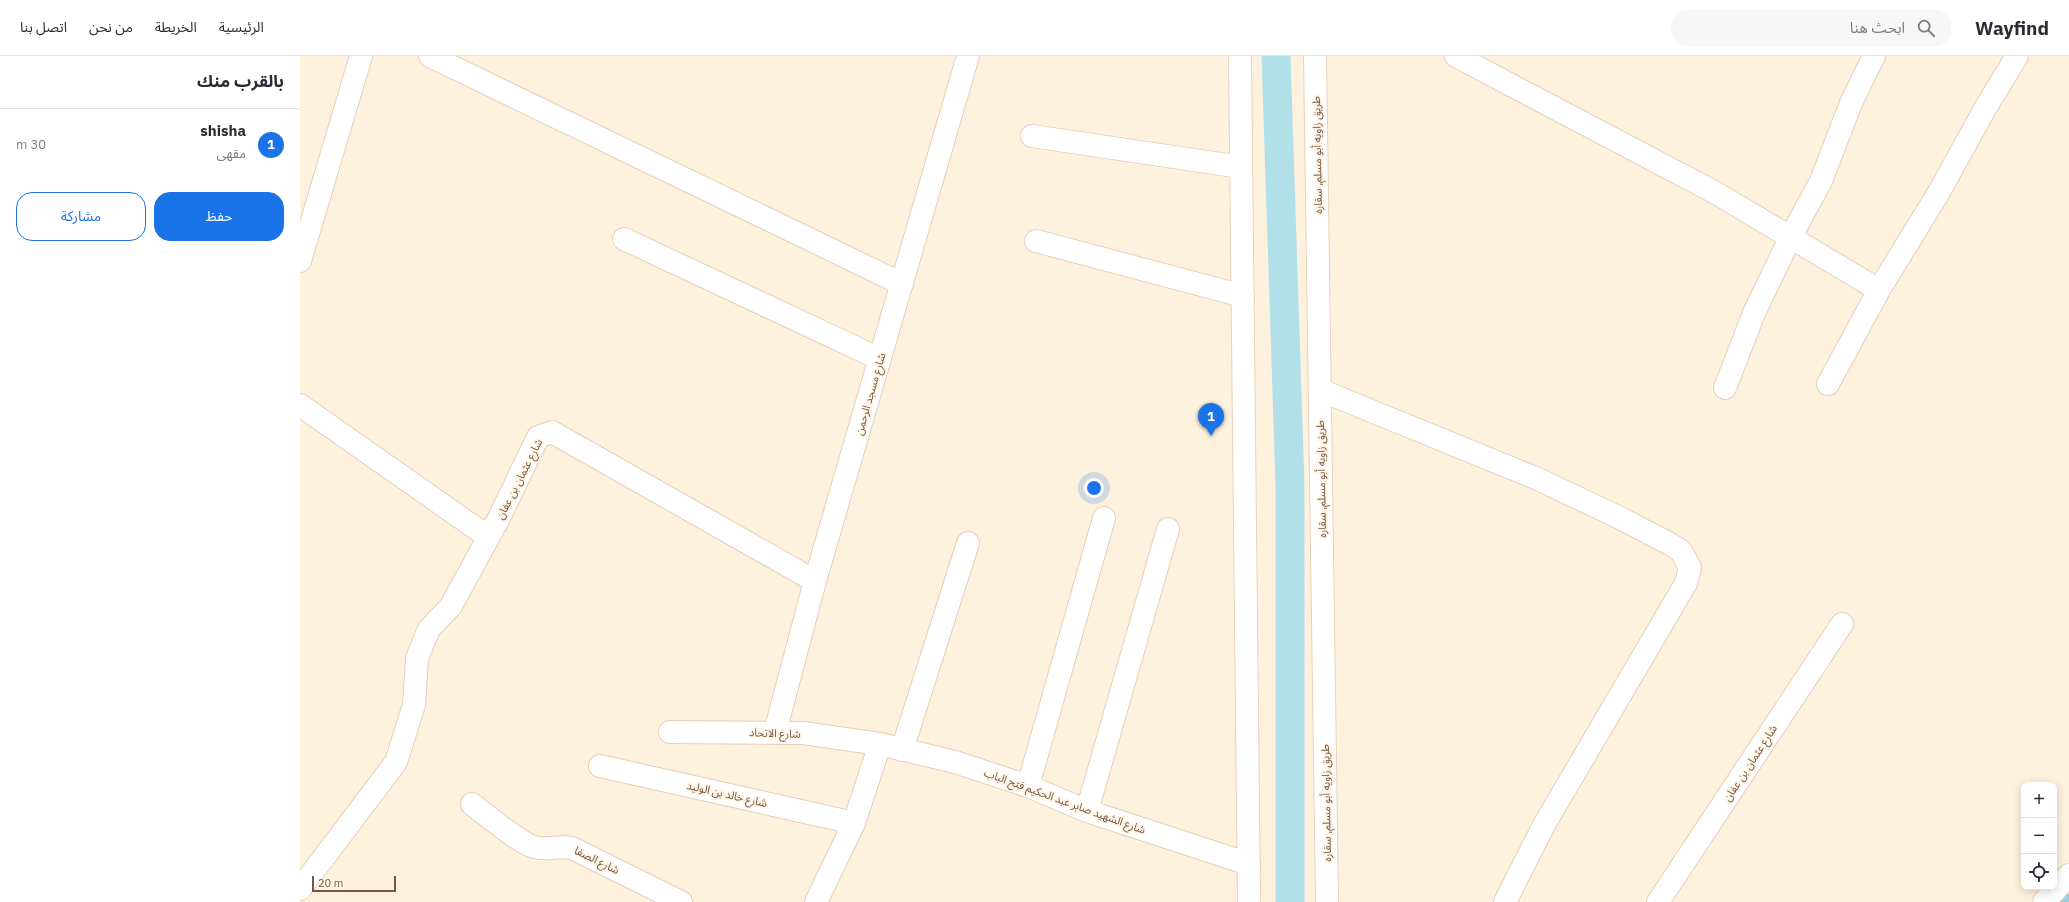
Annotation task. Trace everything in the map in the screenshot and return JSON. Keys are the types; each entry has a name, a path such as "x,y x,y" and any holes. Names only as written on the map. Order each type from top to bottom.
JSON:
{"street":[{"path":"300,262 361,56"},
{"path":"430,56 902,284"},
{"name":"شارع مسجد الرحمن","path":"775,732 815,581 968,56"},
{"path":"1240,56 1249,902"},
{"name":"طريق زاويه أبو مسلم, سقاره","path":"1316,56 1327,902"},
{"path":"1456,56 1488,64 1716,193 1879,290"},
{"path":"1725,388 1754,313 1790,238 1821,181 1851,103 1874,56"},
{"path":"1828,384 1879,290 2017,56"},
{"path":"1032,136 1241,167"},
{"path":"624,239 880,359"},
{"path":"1036,241 1243,296"},
{"path":"1320,390 1538,479 1620,518 1681,551 1690,568 1686,583 1544,825 1505,902"},
{"name":"شارع عثمان بن عفان","path":"300,405 481,532 488,532 493,529 535,441 542,434 552,432 815,581"},
{"path":"1028,786 1104,518"},
{"path":"300,889 396,762 414,705 417,658 429,629 451,606 493,529"},
{"path":"1087,811 1168,529"},
{"path":"902,750 968,543"},
{"name":"شارع عثمان بن عفان","path":"1658,902 1842,624"},
{"name":"شارع الاتحاد","path":"670,732 803,733 880,744"},
{"path":"816,902 854,823 880,744"},
{"name":"شارع الشهيد صابر عبد الحكيم فتح الباب","path":"880,744 955,762 1028,786 1087,811 1249,864"},
{"name":"شارع خالد بن الوليد","path":"600,766 854,823"},
{"name":"شارع الصفا","path":"472,804 528,845 544,848 558,846 572,848 681,902"},
{"path":"2044,902 2069,875"}],"waterway":[{"path":"1276,56 1290,485 1290,902"},
{"path":"2065,902 2069,898"}],"place":[{"name":"shisha","path":"1211,436"}]}
